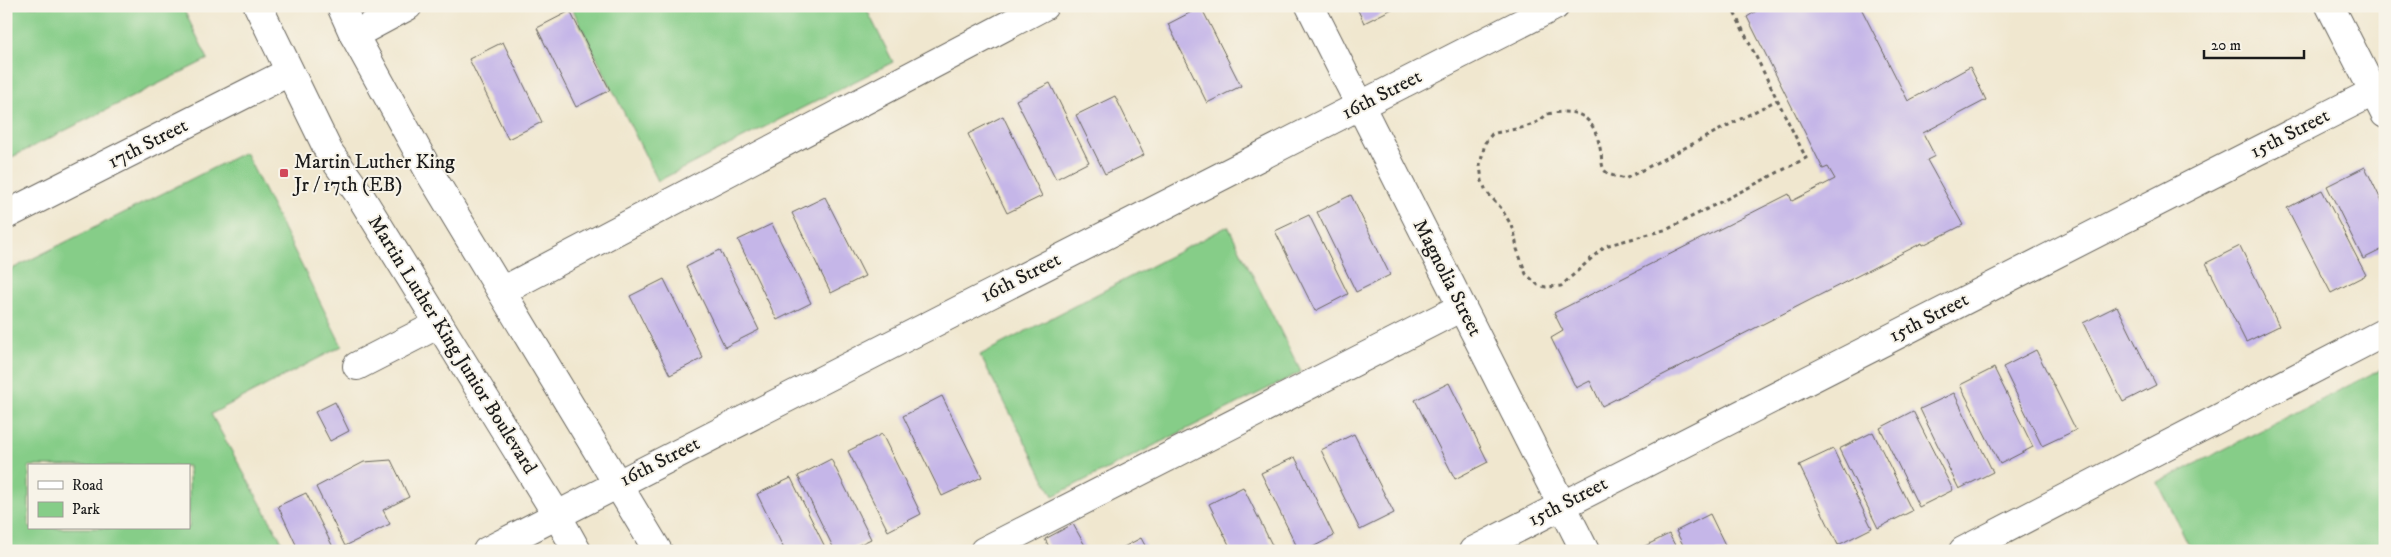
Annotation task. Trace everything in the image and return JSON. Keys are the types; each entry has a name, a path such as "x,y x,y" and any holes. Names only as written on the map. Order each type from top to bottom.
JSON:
{"street":[{"name":"Martin Luther King Junior Boulevard","path":"258,6 330,152 359,194 557,515 577,551"},
{"path":"341,6 354,35 431,175 619,483 658,551"},
{"path":"354,35 408,6"},
{"path":"502,291 1044,6"},
{"name":"Magnolia Street","path":"1310,6 1585,551"},
{"name":"16th Street","path":"486,551 1555,6"},
{"path":"2330,6 2381,97"},
{"name":"17th Street","path":"6,215 289,72"},
{"name":"15th Street","path":"1473,551 2381,97"},
{"path":"984,551 1462,306"},
{"path":"357,366 439,324"},
{"path":"1963,551 2385,332"}],"path":[{"path":"1731,6 1806,158 1668,229 1605,246 1561,286 1546,287 1538,285 1526,274 1517,249 1514,230 1486,191 1482,180 1480,165 1485,144 1492,134 1528,126 1541,120 1548,114 1573,112 1588,119 1598,136 1602,165 1606,172 1624,179 1777,100"}],"green space":[{"path":"6,6 182,6 208,59 6,160"},
{"path":"571,6 865,6 893,62 658,181"},
{"path":"245,152 342,346 211,414 287,551 6,551 6,272"},
{"path":"1228,226 1301,372 1053,496 980,355"},
{"path":"2385,367 2385,551 2192,551 2158,483"}],"building":[{"path":"1356,6 1398,6 1364,23"},
{"path":"1764,6 1860,6 1908,101 1970,67 1986,100 1923,133 1935,156 1927,160 1963,225 1923,245 1922,243 1602,406 1590,381 1576,388 1551,338 1563,331 1554,313 1789,194 1792,201 1835,179 1828,167 1823,169 1747,17"},
{"path":"1201,7 1241,86 1207,103 1168,24"},
{"path":"570,11 610,90 576,107 537,28"},
{"path":"503,42 542,122 508,139 469,59"},
{"path":"1050,83 1089,162 1056,179 1016,100"},
{"path":"1115,96 1144,155 1105,174 1076,115"},
{"path":"1003,116 1042,196 1007,213 968,134"},
{"path":"2365,167 2385,208 2385,248 2363,259 2327,186"},
{"path":"2322,190 2366,275 2331,293 2287,208"},
{"path":"1351,195 1390,275 1356,292 1317,212"},
{"path":"825,197 865,276 831,293 792,213"},
{"path":"1309,215 1348,294 1315,311 1275,231"},
{"path":"772,224 811,303 777,320 738,240"},
{"path":"2240,246 2279,326 2246,342 2206,263"},
{"path":"720,250 759,330 725,347 686,267"},
{"path":"664,279 703,358 670,375 630,296"},
{"path":"2117,306 2156,385 2123,402 2083,323"},
{"path":"2036,350 2076,430 2042,446 2003,367"},
{"path":"1994,368 2033,447 2000,464 1960,385"},
{"path":"1449,383 1488,462 1455,479 1415,400"},
{"path":"1954,393 1993,472 1959,489 1920,409"},
{"path":"942,396 982,477 942,496 903,416"},
{"path":"335,402 349,431 330,441 315,412"},
{"path":"1913,411 1953,490 1919,507 1880,428"},
{"path":"1873,432 1912,511 1878,528 1839,449"},
{"path":"882,434 921,514 888,531 848,451"},
{"path":"1354,434 1394,513 1360,530 1321,450"},
{"path":"1833,449 1872,528 1838,545 1799,465"},
{"path":"1295,457 1334,536 1305,551 1299,551 1261,473"},
{"path":"831,459 871,539 846,551 835,551 798,476"},
{"path":"391,460 409,497 383,510 390,524 345,546 316,487 364,462"},
{"path":"791,478 827,551 785,551 757,494"},
{"path":"1243,487 1275,551 1232,551 1209,504"},
{"path":"306,493 335,551 299,551 278,506"},
{"path":"1710,514 1728,551 1686,551 1676,531"},
{"path":"1073,524 1088,551 1051,551 1045,539"},
{"path":"1669,534 1678,551 1635,551"},
{"path":"1141,538 1148,551 1116,551"}],"place":[{"name":"Martin Luther King Jr / 17th (EB)","path":"284,173"}]}
